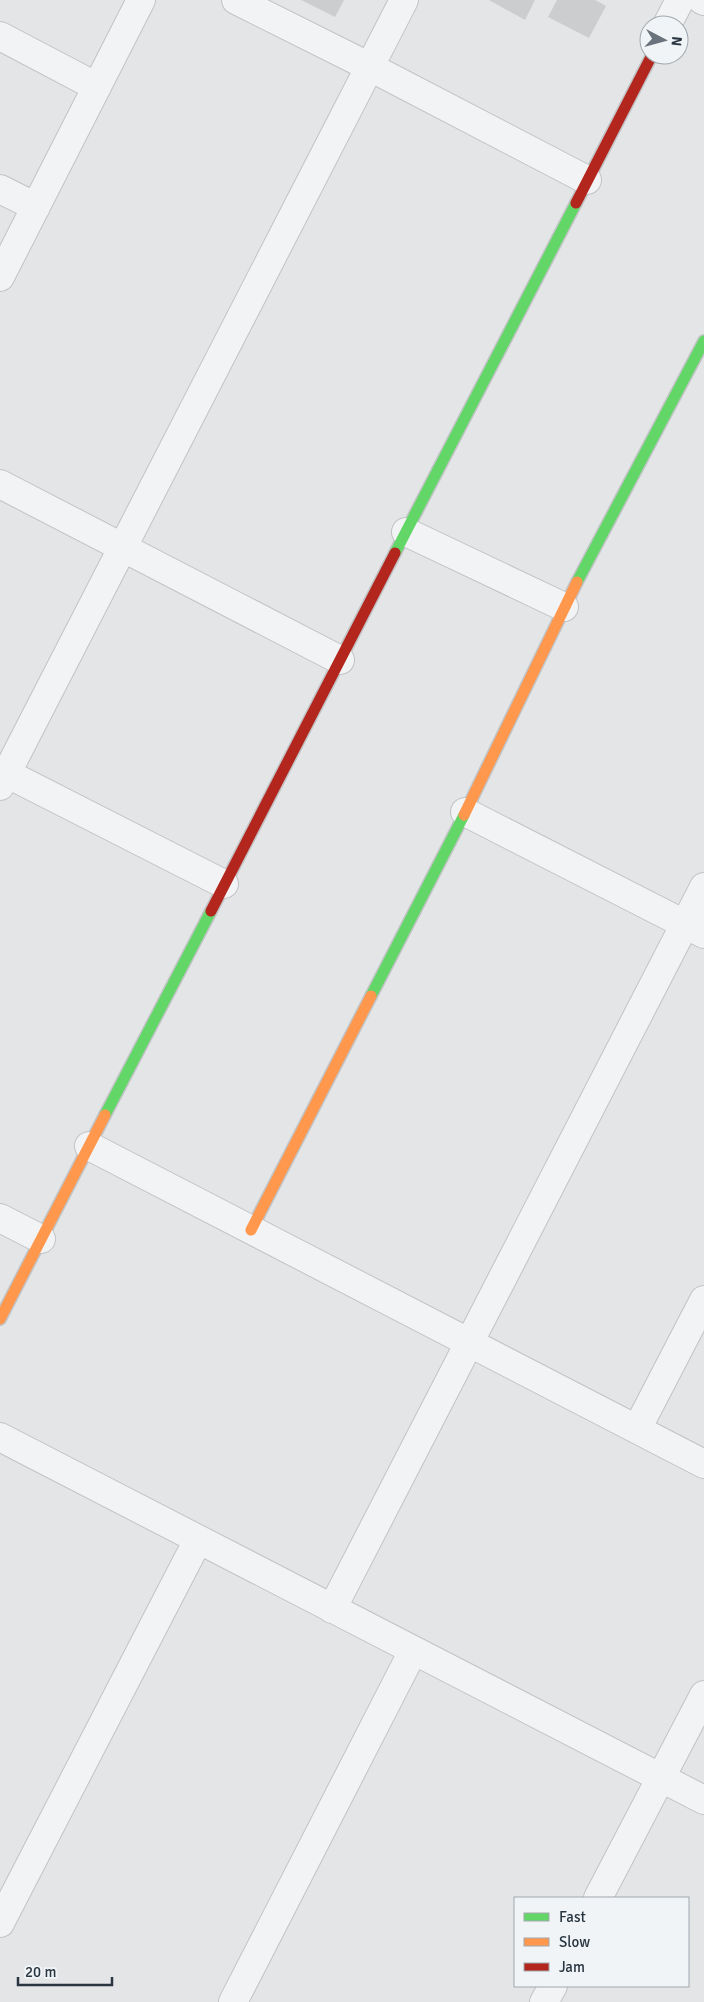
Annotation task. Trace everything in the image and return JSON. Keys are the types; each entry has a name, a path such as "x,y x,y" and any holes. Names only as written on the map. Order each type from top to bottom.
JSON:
{"street":[{"path":"0,277 141,0"},
{"path":"236,0 370,67 587,180"},
{"path":"224,884 2,776 404,0"},
{"path":"672,15 680,0"},
{"path":"0,36 97,87"},
{"path":"0,1319 647,65"},
{"path":"0,189 36,206"},
{"path":"251,1230 466,812 564,607 704,341"},
{"path":"0,484 340,660"},
{"path":"406,532 564,607"},
{"path":"466,812 694,929"},
{"path":"332,1609 469,1343 694,929 704,887"},
{"path":"89,1146 704,1464"},
{"path":"0,1218 41,1239"},
{"path":"637,1429 704,1300"},
{"path":"0,1437 704,1800"},
{"path":"0,1924 198,1540"},
{"path":"233,2002 413,1651"},
{"path":"599,1897 704,1695"},
{"path":"544,2002 552,1987"}],"building":[{"path":"301,0 344,0 335,17"},
{"path":"489,0 535,0 525,20"},
{"path":"557,0 595,0 606,6 589,38 548,17"}],"traffic: fast":[{"path":"395,553 576,203"},
{"path":"577,582 704,341"},
{"path":"371,996 464,815"},
{"path":"105,1115 211,911"}],"traffic: slow":[{"path":"464,815 577,582"},
{"path":"251,1230 371,996"},
{"path":"0,1319 105,1115"}],"traffic: jam":[{"path":"576,203 647,65"},
{"path":"211,911 395,553"}]}
